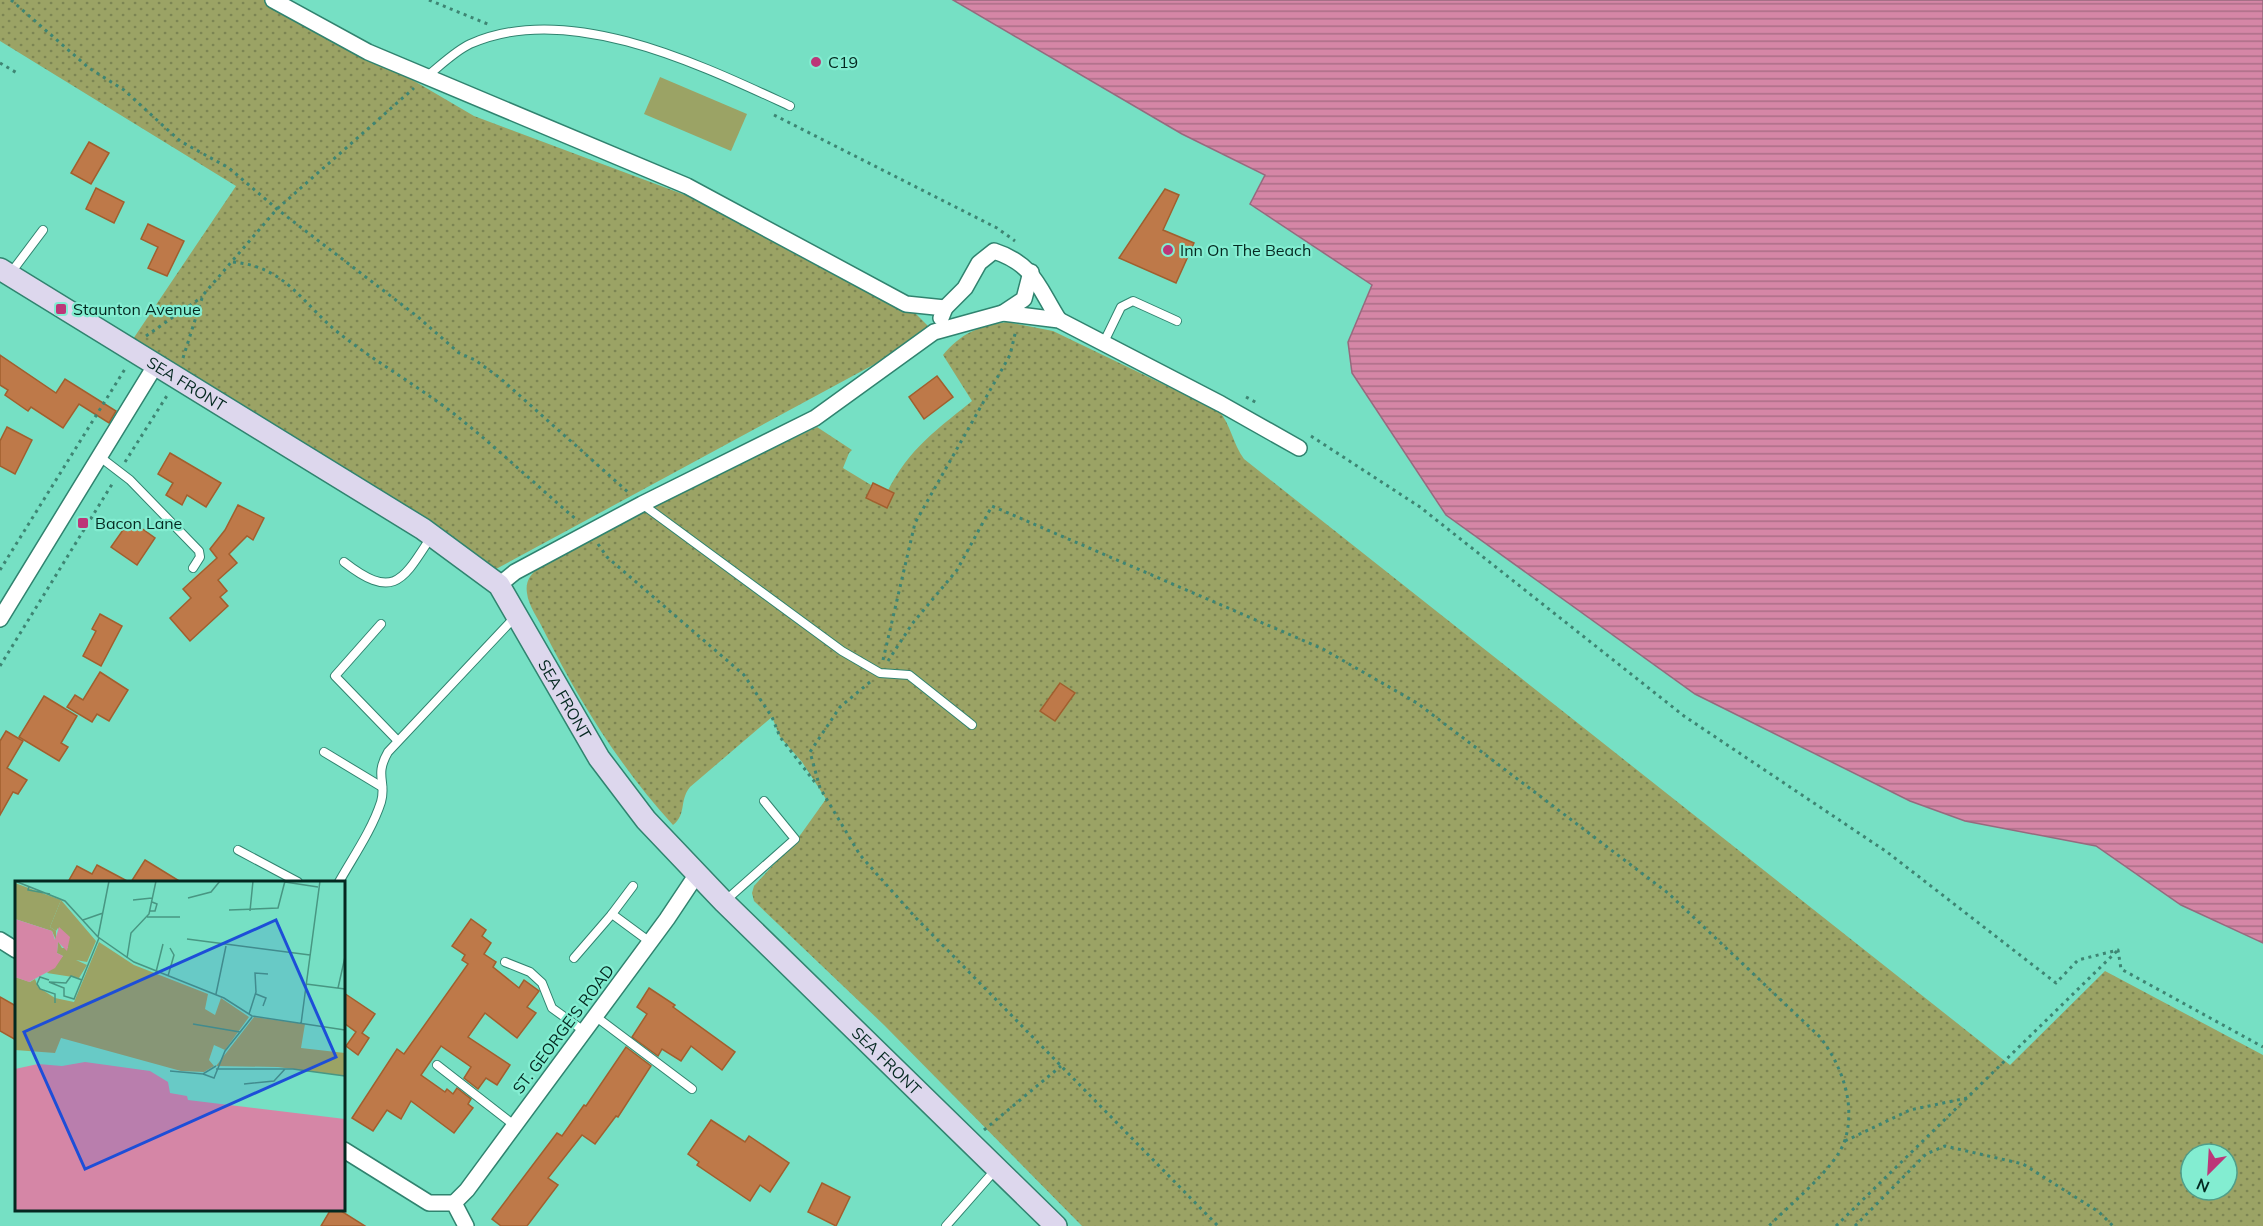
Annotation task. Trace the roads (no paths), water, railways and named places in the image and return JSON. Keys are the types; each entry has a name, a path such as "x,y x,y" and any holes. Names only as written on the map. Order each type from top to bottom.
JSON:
{"street":[{"path":"273,0 368,52 687,186 906,304 945,308"},
{"path":"934,332 945,308 965,288 979,263 994,251 1013,257 1031,272 1059,320"},
{"name":"SEA FRONT","path":"5,272 432,536 499,585 599,758 646,820 724,902 1056,1226"},
{"path":"499,585 515,572 642,504 815,418 934,332 1003,313 1024,299 1031,272"},
{"path":"1003,313 1059,320 1299,448"},
{"path":"0,619 156,366"},
{"name":"ST. GEORGE'S ROAD","path":"454,1203 467,1190 650,942 697,874"},
{"path":"0,940 15,949"},
{"path":"345,1151 429,1203 454,1203 466,1226"}],"lane":[{"path":"426,77 469,44 500,33 550,28 632,42 665,51 790,106"},
{"path":"5,272 43,230"},
{"path":"1104,342 1121,308 1133,301 1177,321"},
{"path":"100,457 119,471 199,551 200,557 193,568"},
{"path":"642,504 842,651 880,673 909,675 972,724"},
{"path":"344,562 366,579 396,582 404,578 432,536"},
{"path":"340,881 382,799 379,777 381,764 397,740 516,616"},
{"path":"381,624 335,676 397,740"},
{"path":"324,752 382,787"},
{"path":"724,902 795,839 764,801"},
{"path":"238,850 296,881"},
{"path":"574,958 633,886"},
{"path":"612,914 650,942"},
{"path":"505,962 530,972 542,983 552,1008 584,1031"},
{"path":"595,1016 692,1089"},
{"path":"437,1065 514,1125"},
{"path":"946,1226 997,1168"}],"place":[{"name":"C19","path":"816,62"},
{"name":"Inn On The Beach","path":"1168,250"},
{"name":"Staunton Avenue","path":"61,309"},
{"name":"Bacon Lane","path":"83,523"}]}
